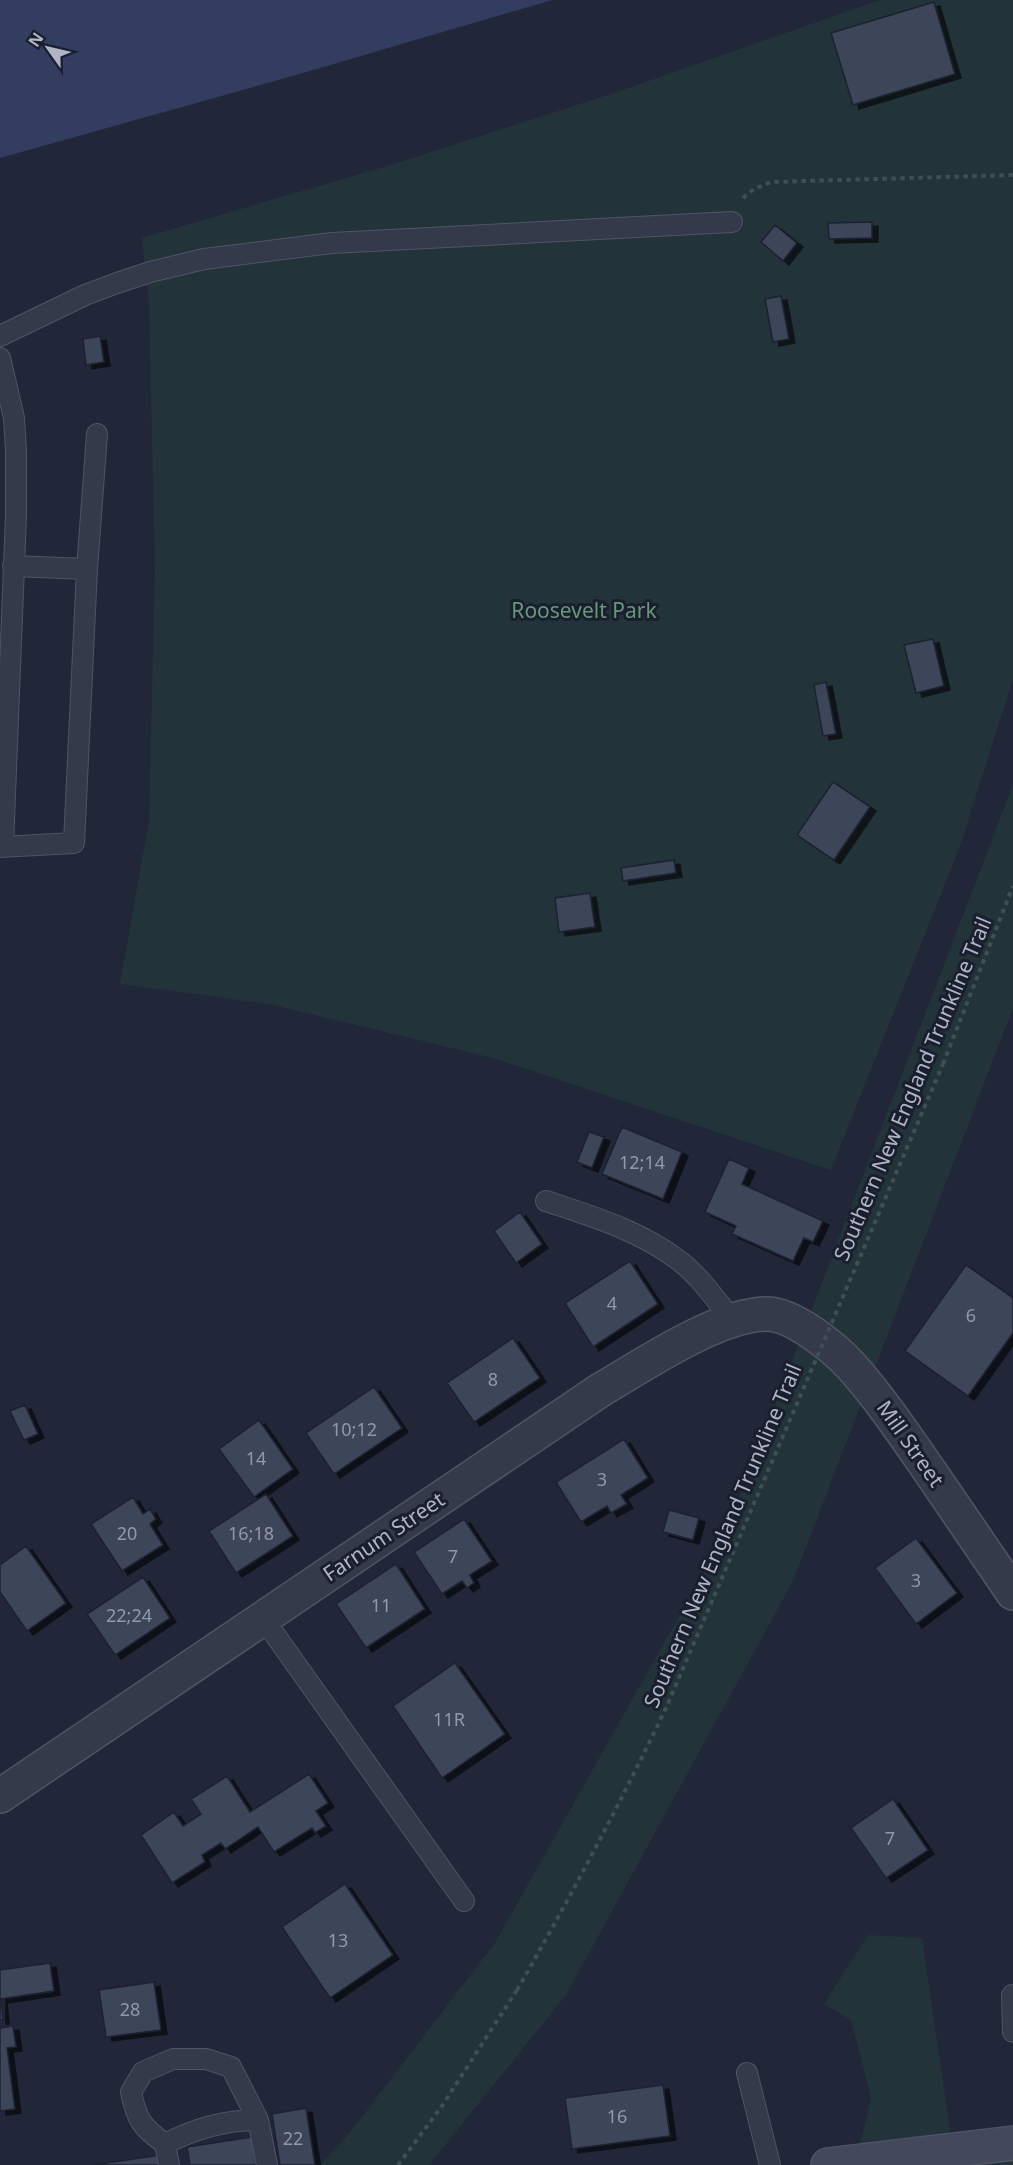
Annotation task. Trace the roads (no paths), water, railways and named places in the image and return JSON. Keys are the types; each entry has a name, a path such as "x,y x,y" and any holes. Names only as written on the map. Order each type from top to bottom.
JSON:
{"street":[{"name":"Farnum Street","path":"0,1796 602,1389 690,1338 748,1315 769,1314 783,1317"},
{"name":"Mill Street","path":"783,1317 820,1338 851,1366 890,1414 1013,1593"},
{"path":"828,2165 1013,2143"}],"lane":[{"path":"0,336 56,308 117,282 204,259 332,243 732,222"},
{"path":"0,358 14,418 16,451 16,516 1,846 74,843 87,569 97,434"},
{"path":"13,566 87,569"},
{"path":"546,1201 640,1236 678,1260 709,1290 733,1321"},
{"path":"262,1618 464,1901"},
{"path":"1012,1995 1013,2032"},
{"path":"169,2165 165,2144 149,2131 136,2115 131,2092 143,2072 173,2059 206,2059 231,2067 258,2120 267,2165"},
{"path":"747,2073 770,2165"},
{"path":"165,2144 184,2134 234,2120 258,2120"}],"water":[{"path":"0,0 552,0 0,158"}],"park label":[{"name":"Roosevelt Park","path":"584,611"}]}
